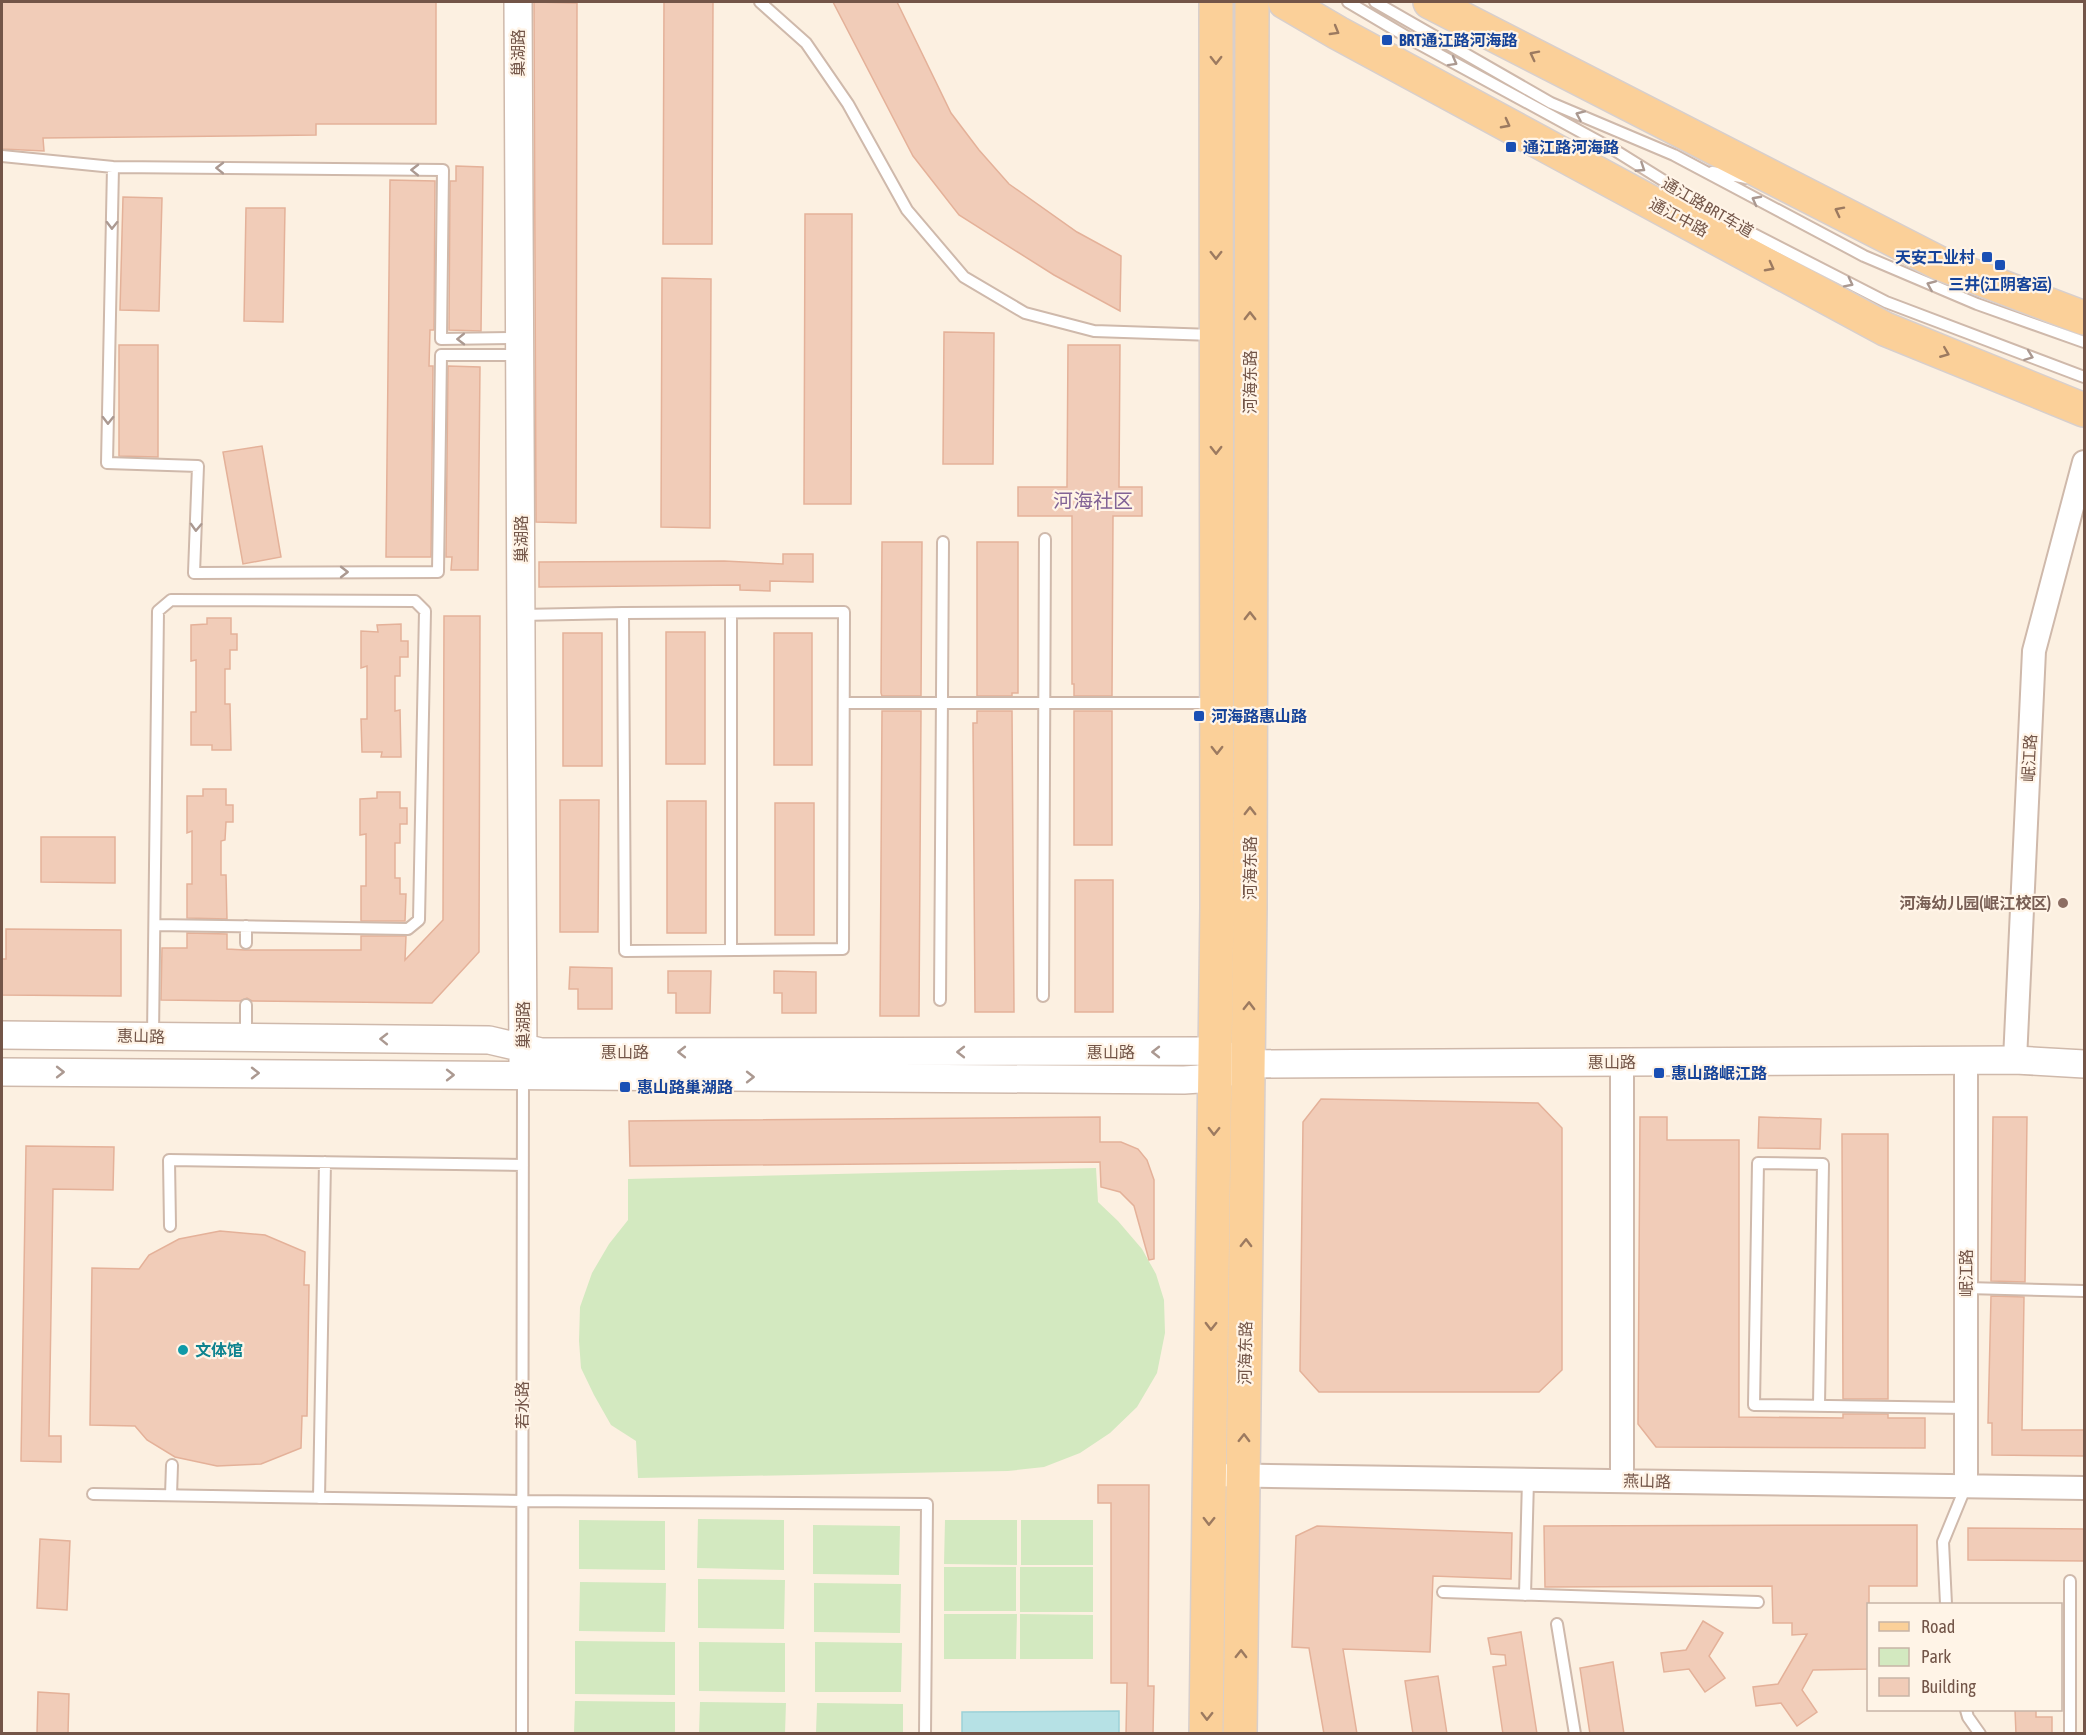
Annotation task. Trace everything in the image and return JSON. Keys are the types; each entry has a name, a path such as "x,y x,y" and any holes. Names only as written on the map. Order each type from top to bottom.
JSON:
{"main road":[{"name":"河海东路","path":"1206,1734 1215,1065 1216,2"},
{"name":"河海东路","path":"1240,1734 1248,1064 1252,2"},
{"name":"通江中路","path":"1285,2 1338,33 1884,329 2085,410"},
{"path":"1430,2 1939,263 2085,318"}],"street":[{"name":"巢湖路","path":"518,2 524,1076"},
{"name":"岷江路","path":"2015,1060 2034,651 2085,462"},
{"name":"惠山路","path":"2,1035 489,1040 541,1052 1215,1065 1966,1060 2085,1064"},
{"name":"岷江路","path":"1966,1060 1966,1485"},
{"path":"1622,1062 1622,1481"},
{"name":"惠山路","path":"2,1072 1184,1080 1215,1065"},
{"name":"燕山路","path":"1209,1475 2085,1488"}],"lane":[{"path":"760,2 806,43 848,104 908,210 964,277 1025,313 1094,332 1216,335"},
{"name":"通江路BRT车道","path":"1348,2 1616,152 1730,222 1886,302 2085,377"},
{"name":"通江路BRT车道","path":"1375,2 1551,103 1674,155 1864,256 1977,304 2085,342"},
{"path":"2,156 113,167 442,171 441,339 519,347"},
{"path":"113,167 107,463 198,466 194,573 438,572 441,355 519,347"},
{"path":"1703,171 1785,184"},
{"path":"1042,996 1045,539"},
{"path":"940,1000 943,542"},
{"path":"153,1037 158,611 171,600 415,602 425,611 419,920 408,929 155,925"},
{"path":"521,615 623,614 844,612 843,949 625,951 623,614"},
{"path":"730,950 731,613"},
{"path":"844,703 1216,703"},
{"path":"246,927 246,943"},
{"path":"246,1005 246,1037"},
{"name":"若水路","path":"522,1734 524,1076"},
{"path":"170,1227 169,1160 523,1164"},
{"path":"319,1498 326,1162"},
{"path":"1819,1405 1822,1164 1758,1163 1754,1405 1966,1408"},
{"path":"1966,1288 2085,1291"},
{"path":"171,1495 172,1465"},
{"path":"1525,1595 1528,1480"},
{"path":"1946,1603 1943,1542 1966,1485"},
{"path":"93,1494 522,1501 927,1504 925,1734"},
{"path":"2070,1581 2070,1734"},
{"path":"1443,1592 1758,1602"},
{"path":"1557,1624 1575,1734"},
{"path":"1966,1711 1980,1734"}],"green space":[{"path":"1096,1168 1098,1202 1142,1249 1156,1274 1164,1300 1165,1333 1157,1373 1137,1407 1110,1433 1080,1453 1044,1467 1008,1471 638,1478 636,1441 611,1425 581,1368 579,1341 580,1307 592,1273 609,1244 628,1220 628,1179"},
{"path":"698,1519 784,1520 784,1570 697,1568"},
{"path":"579,1520 665,1521 665,1570 579,1569"},
{"path":"945,1520 1017,1520 1017,1565 944,1564"},
{"path":"1021,1520 1093,1520 1093,1565 1021,1565"},
{"path":"813,1525 900,1526 899,1575 813,1574"},
{"path":"944,1567 1016,1567 1016,1611 944,1611"},
{"path":"1020,1567 1093,1567 1093,1612 1020,1612"},
{"path":"698,1579 785,1580 784,1629 698,1628"},
{"path":"580,1582 666,1583 665,1632 579,1631"},
{"path":"814,1583 901,1584 900,1633 814,1632"},
{"path":"944,1614 1017,1614 1016,1659 944,1659"},
{"path":"1020,1614 1093,1615 1093,1659 1020,1659"},
{"path":"575,1641 675,1642 675,1695 575,1694"},
{"path":"699,1642 785,1643 785,1692 699,1691"},
{"path":"815,1642 902,1643 901,1692 815,1692"},
{"path":"575,1701 675,1702 675,1733 574,1733"},
{"path":"700,1702 786,1703 785,1733 699,1733"},
{"path":"817,1703 903,1704 903,1733 816,1733"}],"water":[{"path":"1119,1711 1119,1733 962,1733 962,1712"}],"building":[{"path":"2,2 436,2 436,124 316,124 316,135 43,138 44,151 2,149"},
{"path":"534,2 577,3 576,523 536,522"},
{"path":"664,2 713,2 712,244 663,244"},
{"path":"833,2 897,2 951,113 979,150 1009,184 1077,232 1121,256 1120,311 1054,275 959,215 913,156"},
{"path":"456,166 483,167 481,331 449,330 450,181 456,181"},
{"path":"390,180 435,181 434,330 430,330 429,366 433,366 431,557 386,557"},
{"path":"123,197 162,198 159,311 120,310"},
{"path":"246,208 285,208 283,322 244,321"},
{"path":"805,214 852,214 851,504 804,504"},
{"path":"662,278 711,279 710,528 661,527"},
{"path":"944,332 994,333 993,464 943,464"},
{"path":"119,345 158,345 158,457 119,456"},
{"path":"1068,345 1120,345 1119,487 1142,487 1142,516 1113,516 1112,696 1074,696 1074,684 1072,684 1072,516 1018,516 1018,487 1067,487"},
{"path":"448,366 480,367 478,570 451,570 452,557 446,557"},
{"path":"262,446 281,557 243,564 223,452"},
{"path":"882,542 922,542 921,696 882,696 881,693"},
{"path":"977,542 1018,542 1018,693 1012,693 1012,696 977,696"},
{"path":"783,554 813,554 813,582 770,581 770,591 740,590 740,585 539,587 539,562 724,561 783,564"},
{"path":"444,616 480,616 479,952 432,1003 252,1001 247,998 240,1001 161,1000 162,948 187,948 187,933 227,934 227,949 245,950 361,950 361,936 406,936 405,960 443,920"},
{"path":"207,618 231,618 231,634 237,634 237,650 230,650 230,669 225,669 225,704 230,704 231,750 212,750 212,745 191,745 191,712 196,712 196,660 191,661 191,625 207,624"},
{"path":"401,624 401,641 408,641 408,657 400,657 400,676 395,676 395,711 400,710 401,757 381,757 382,752 362,752 361,719 367,719 367,666 361,668 361,631 378,632 377,625"},
{"path":"666,632 705,632 705,764 666,764"},
{"path":"563,633 602,633 602,766 563,766"},
{"path":"774,633 812,633 812,765 774,765"},
{"path":"882,711 921,711 919,1016 880,1016"},
{"path":"977,711 1012,711 1014,1012 975,1012 973,723 977,723"},
{"path":"1074,711 1112,711 1112,845 1074,845"},
{"path":"203,789 226,789 226,805 233,805 233,822 226,822 225,840 221,841 221,875 226,875 227,919 187,918 187,884 192,884 192,831 187,833 187,796 203,796"},
{"path":"377,792 400,792 400,808 407,808 407,824 400,824 400,843 395,843 395,878 400,878 400,894 406,894 405,921 361,921 361,886 366,886 366,834 360,835 360,799 377,798"},
{"path":"560,800 599,800 598,932 560,932"},
{"path":"667,801 706,801 706,933 667,933"},
{"path":"775,803 814,803 814,935 775,935"},
{"path":"41,837 115,837 115,883 41,882"},
{"path":"1075,880 1113,880 1113,1012 1075,1012"},
{"path":"6,929 121,930 121,996 2,995 2,959 6,959"},
{"path":"570,967 612,968 612,1009 578,1009 578,989 569,989"},
{"path":"668,971 711,971 710,1013 676,1013 676,993 668,993"},
{"path":"774,971 816,972 816,1013 782,1013 782,993 774,993"},
{"path":"1321,1099 1538,1103 1562,1128 1562,1370 1539,1392 1319,1392 1300,1371 1303,1122"},
{"path":"1100,1117 1100,1142 1121,1142 1138,1149 1147,1160 1154,1180 1154,1259 1149,1260 1134,1206 1120,1192 1101,1187 1100,1162 630,1166 629,1121"},
{"path":"1640,1117 1667,1117 1667,1140 1739,1140 1739,1417 1843,1418 1843,1414 1888,1414 1888,1418 1925,1418 1925,1448 1656,1447 1638,1424"},
{"path":"1759,1117 1821,1119 1820,1149 1758,1148"},
{"path":"1993,1117 2027,1117 2025,1282 1991,1281"},
{"path":"1842,1134 1888,1134 1888,1399 1843,1399"},
{"path":"26,1146 114,1147 113,1190 53,1189 49,1436 61,1436 61,1462 21,1461"},
{"name":"文体馆","path":"220,1231 265,1235 305,1252 304,1285 309,1285 307,1416 302,1416 301,1448 261,1464 217,1466 175,1457 147,1440 135,1426 90,1425 92,1268 139,1269 149,1255 179,1239"},
{"path":"1991,1296 2024,1297 2022,1430 2085,1430 2085,1456 1992,1455 1992,1423 1988,1423"},
{"path":"1098,1485 1149,1485 1148,1686 1154,1686 1153,1734 1126,1734 1127,1683 1111,1683 1111,1503 1098,1503"},
{"path":"1917,1525 1917,1586 1869,1586 1867,1669 1813,1670 1802,1690 1817,1712 1797,1726 1781,1703 1756,1706 1753,1687 1778,1684 1807,1634 1792,1635 1792,1623 1773,1623 1772,1586 1545,1587 1544,1526"},
{"path":"1317,1526 1512,1533 1511,1579 1433,1576 1430,1652 1343,1649 1357,1734 1324,1734 1309,1648 1292,1647 1296,1536"},
{"path":"1968,1528 2085,1529 2085,1561 1968,1560"},
{"path":"40,1539 70,1541 67,1610 37,1608"},
{"path":"1703,1621 1723,1633 1709,1656 1725,1678 1705,1692 1689,1669 1664,1672 1661,1653 1686,1650"},
{"path":"1521,1632 1537,1734 1503,1734 1493,1667 1506,1665 1505,1655 1491,1654 1488,1638"},
{"path":"1613,1662 1624,1734 1590,1734 1580,1668"},
{"path":"1438,1676 1447,1734 1413,1734 1405,1681"},
{"path":"38,1692 69,1694 68,1734 37,1734"},
{"path":"2015,1711 2036,1711 2036,1717 2052,1717 2052,1734 2016,1734"}],"place":[{"name":"BRT通江路河海路","path":"1387,40"},
{"name":"通江路河海路","path":"1511,147"},
{"name":"天安工业村","path":"1987,257"},
{"name":"三井(江阴客运)","path":"2000,265"},
{"name":"河海路惠山路","path":"1199,716"},
{"name":"河海幼儿园(岷江校区)","path":"2063,903"},
{"name":"惠山路岷江路","path":"1659,1073"},
{"name":"惠山路巢湖路","path":"625,1087"},
{"name":"文体馆","path":"183,1350"}],"district":[{"name":"河海社区","path":"1093,501"}]}
